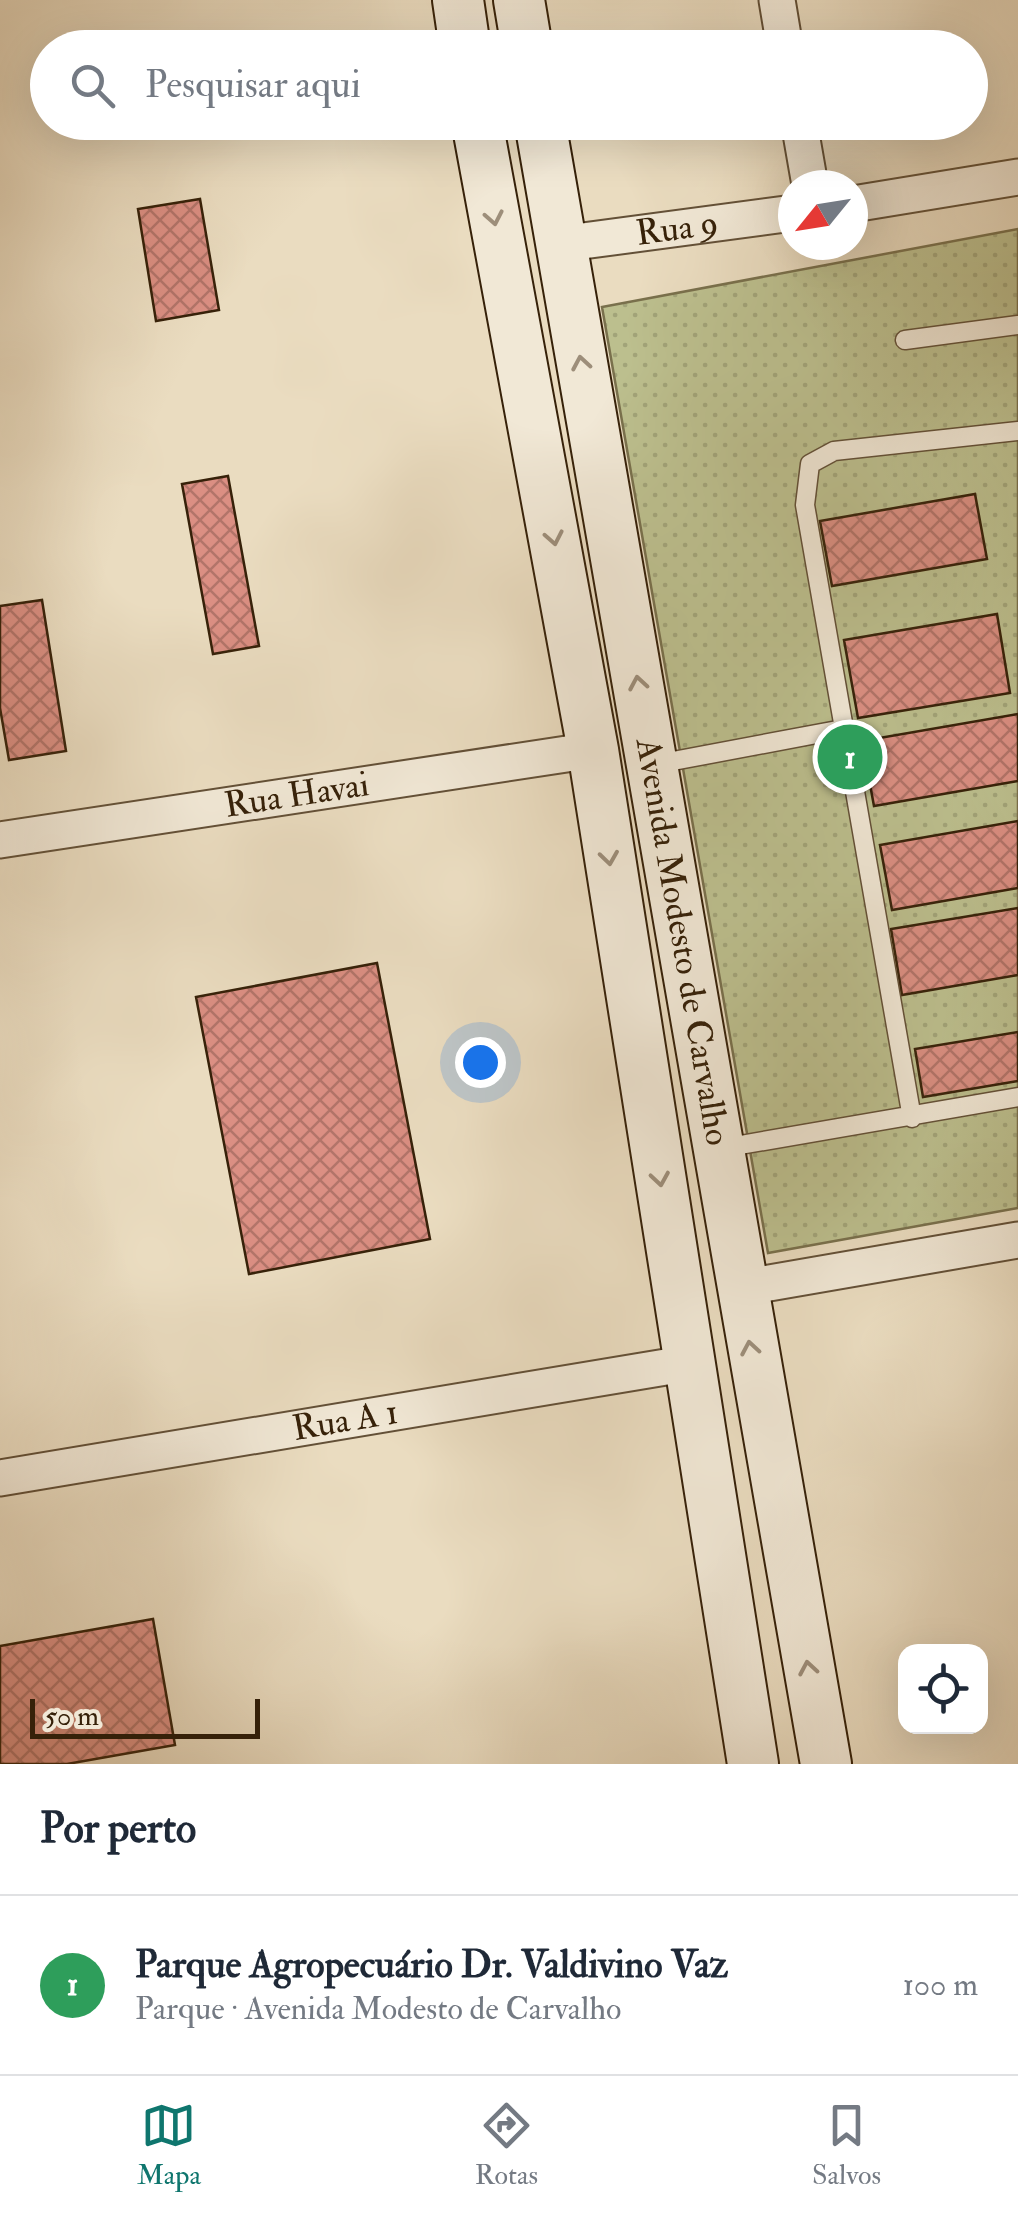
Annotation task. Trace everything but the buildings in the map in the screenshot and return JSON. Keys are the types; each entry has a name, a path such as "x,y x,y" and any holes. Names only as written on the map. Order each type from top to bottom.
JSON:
{"main road":[{"path":"519,0 524,30"},
{"name":"Avenida Modesto de Carvalho","path":"479,140 593,750 754,1764"},
{"name":"Avenida Modesto de Carvalho","path":"543,140 826,1764"},
{"path":"619,930 681,927"},
{"path":"636,1033 699,1025"}],"street":[{"path":"777,0 782,30"},
{"path":"802,140 807,170"},
{"path":"868,202 1018,177"},
{"name":"Rua 9","path":"560,244 778,215"},
{"name":"Rua Havai","path":"0,840 593,750"},
{"path":"740,1288 1018,1240"},
{"name":"Rua A 1","path":"0,1478 690,1363"}],"lane":[{"path":"905,340 1018,325"},
{"path":"912,1118 805,505 810,464 834,451 1018,431"},
{"path":"652,765 844,729"},
{"path":"718,1149 1018,1097"}],"green space":[{"path":"1018,229 1018,1208 768,1253 602,307"}],"place":[{"name":"Parque Agropecuário Dr. Valdivino Vaz","path":"850,757"}]}
